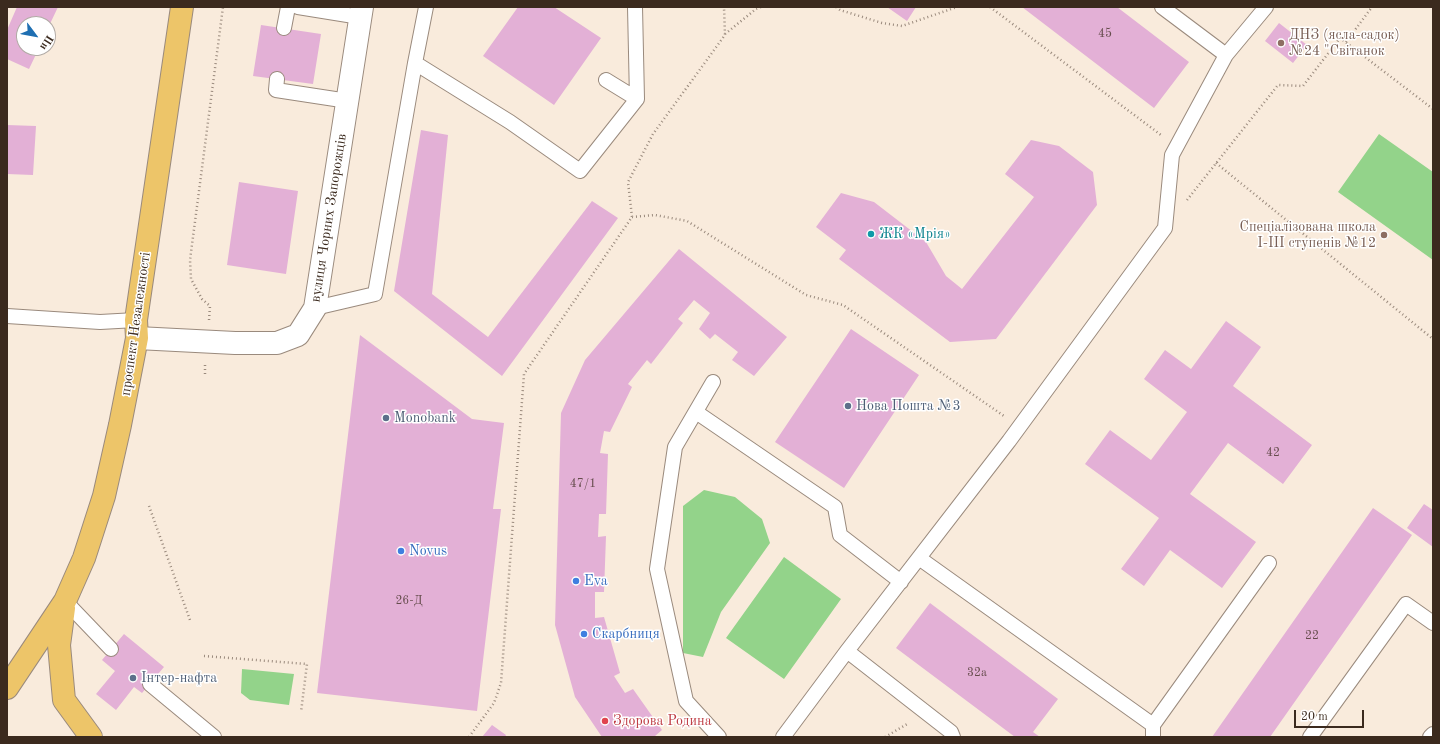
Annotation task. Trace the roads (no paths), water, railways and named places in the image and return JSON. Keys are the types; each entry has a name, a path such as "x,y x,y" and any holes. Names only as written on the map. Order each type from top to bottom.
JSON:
{"main road":[{"name":"проспект Незалежності","path":"7,688 65,600 84,558 104,496 120,425 137,329 182,7"},
{"path":"65,600 59,645 64,700 91,737"}],"street":[{"name":"вулиця Чорних Запорожців","path":"137,329 207,342 277,343 298,335 315,308 361,12"}],"lane":[{"path":"284,28 288,7"},
{"path":"298,7 361,12"},
{"path":"315,308 375,294 426,7"},
{"path":"415,63 510,122 580,171 637,99 635,7"},
{"path":"1162,7 1226,56"},
{"path":"783,737 847,651 1020,427 1164,228 1172,155 1226,56 1266,7"},
{"path":"277,79 276,90 348,100"},
{"path":"606,80 637,99"},
{"path":"7,316 100,322 137,329"},
{"path":"713,382 675,447 657,569 686,701 719,737"},
{"path":"696,412 835,507 840,535 901,582"},
{"path":"919,558 1153,731 1269,563"},
{"path":"65,600 111,649"},
{"path":"1310,737 1406,604 1433,623"},
{"path":"847,651 951,732 952,737"},
{"path":"150,684 214,737"},
{"path":"1430,737 1433,734"}],"place":[{"name":"ДНЗ (ясла-садок) №24 \"Світанок","path":"1281,43"},
{"name":"ЖК «Мрія»","path":"871,234"},
{"name":"Спеціалізована школа І-ІІІ ступенів №12","path":"1384,235"},
{"name":"Нова Пошта №3","path":"848,406"},
{"name":"Monobank","path":"386,418"},
{"name":"Novus","path":"401,551"},
{"name":"Eva","path":"576,581"},
{"name":"Скарбниця","path":"584,634"},
{"name":"Інтер-нафта","path":"133,678"},
{"name":"Здорова Родина","path":"605,721"}]}
